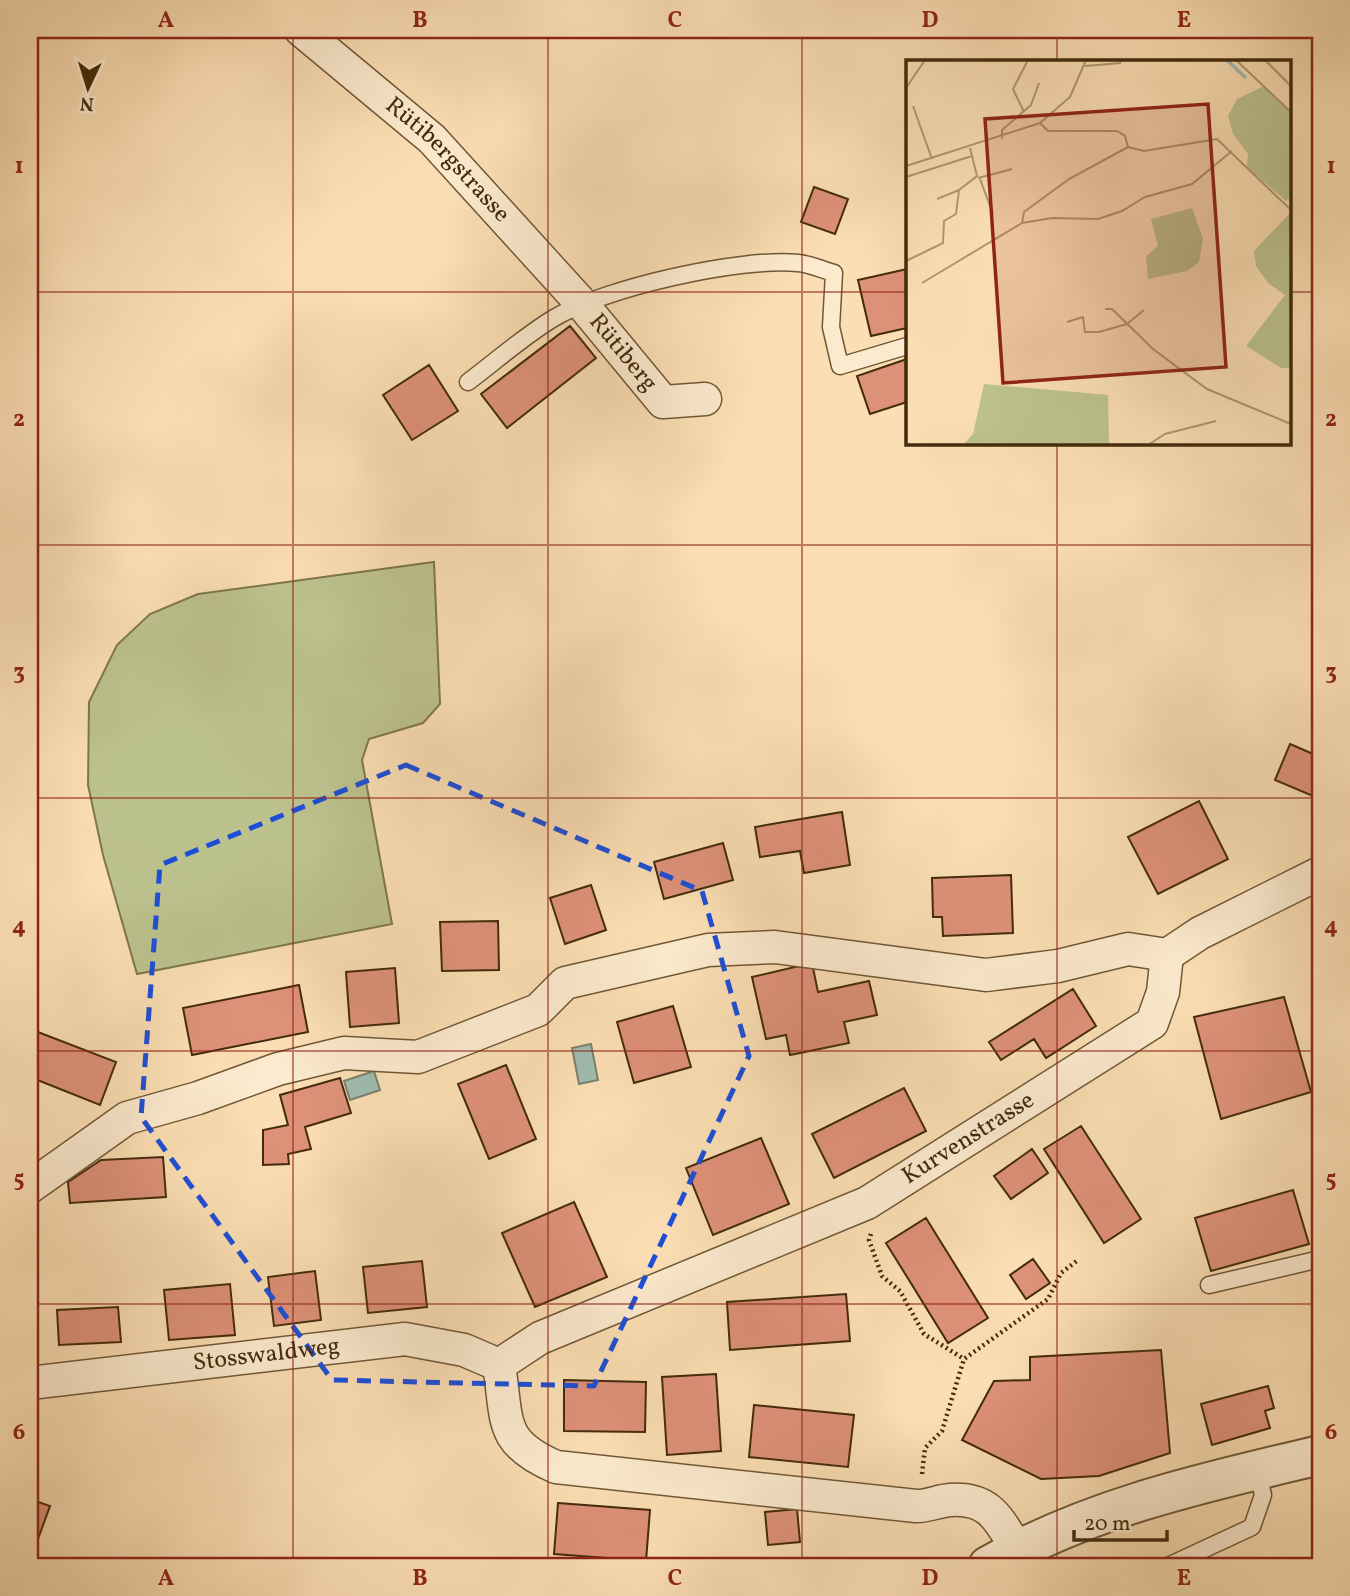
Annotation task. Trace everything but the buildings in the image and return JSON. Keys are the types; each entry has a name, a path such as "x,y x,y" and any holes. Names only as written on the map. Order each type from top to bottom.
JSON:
{"street":[{"name":"Rütibergstrasse","path":"301,30 432,139 582,304"},
{"name":"Rütiberg","path":"582,304 663,402 705,399"},
{"path":"30,1187 127,1118 198,1098 278,1069 344,1053 418,1057 538,1010 565,983 708,950 775,947 986,975 1058,966 1128,949 1167,955 1200,933 1320,873"},
{"name":"Kurvenstrasse","path":"499,1365 540,1338 867,1203 1152,1023 1163,992 1167,955"},
{"name":"Stosswaldweg","path":"30,1382 405,1339 464,1350 499,1365"},
{"path":"499,1365 510,1436 529,1456 556,1467 916,1506 932,1506 947,1500 975,1501 996,1514 1003,1558 1126,1505 1320,1455"}],"lane":[{"path":"468,382 553,318 582,304 662,279 749,265 799,263 834,273 831,327 840,366 906,346"},
{"path":"1209,1285 1320,1259"},
{"path":"1168,1566 1252,1527 1263,1495 1257,1470"}],"path":[{"path":"867,1203 875,1217 869,1240 882,1276 900,1291 924,1334 964,1359"},
{"path":"922,1478 925,1448 942,1431 964,1359 1048,1299 1061,1273 1078,1260"}],"highlighted area":[{"path":"406,765 702,891 749,1056 594,1386 332,1380 141,1117 160,865"}],"green space":[{"path":"434,562 440,704 423,723 369,739 362,760 392,924 137,974 103,855 88,785 89,702 117,645 150,614 198,594"}],"shaded area":[{"path":"591,1044 598,1080 579,1084 572,1048"},
{"path":"374,1071 380,1090 350,1100 344,1081"}]}
